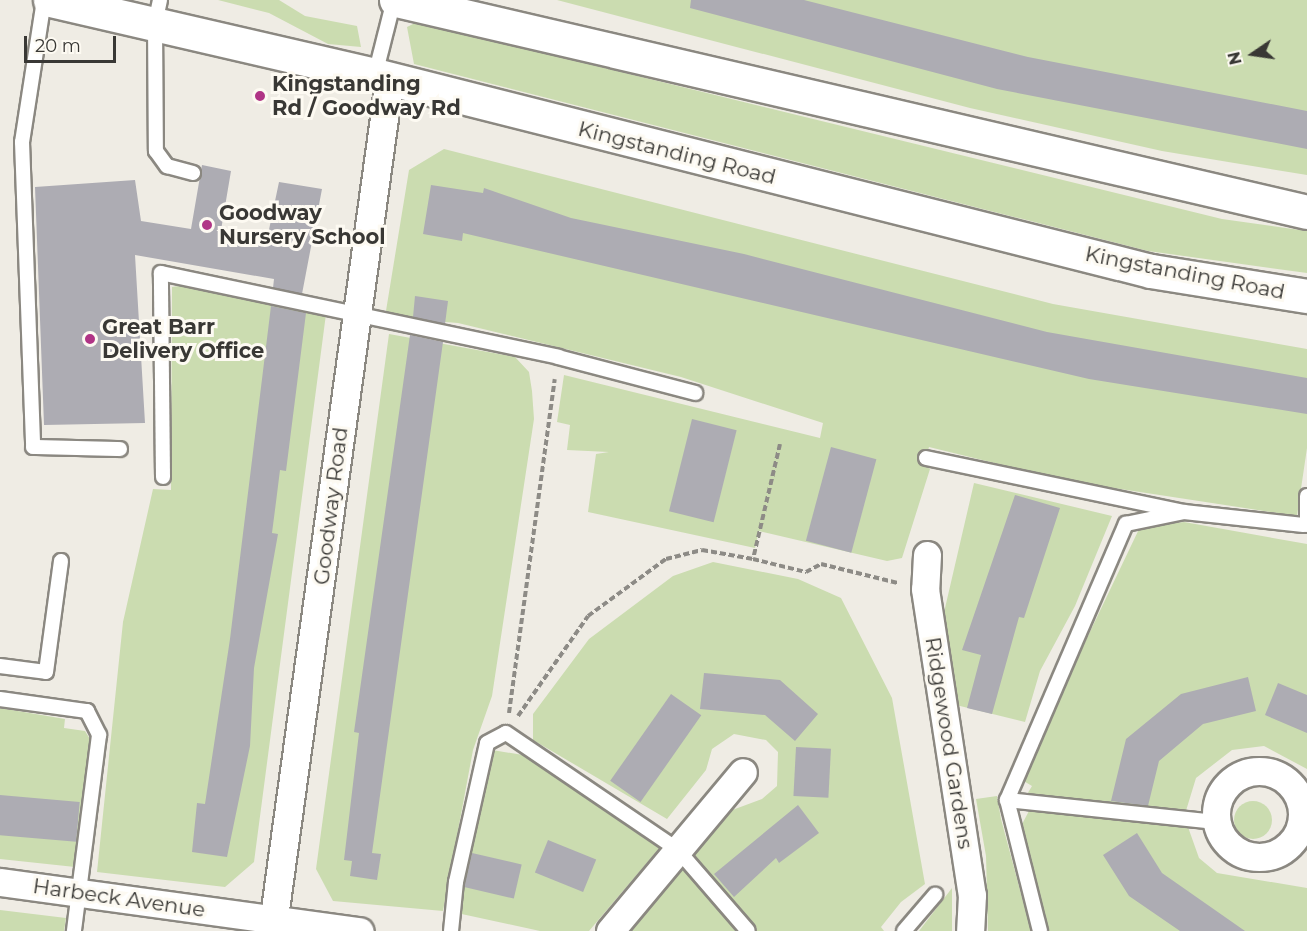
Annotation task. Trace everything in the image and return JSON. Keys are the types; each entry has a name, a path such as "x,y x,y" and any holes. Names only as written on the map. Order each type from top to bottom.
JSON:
{"main road":[{"name":"Kingstanding Road","path":"50,0 158,11 382,78 1151,271 1307,296"},
{"path":"395,0 1307,212"}],"street":[{"name":"Goodway Road","path":"272,926 355,317 382,78"},
{"name":"Ridgewood Gardens","path":"927,555 926,589 972,895 970,931"},
{"path":"1257,771 1291,785 1300,801 1302,839 1281,852 1261,858 1241,854 1224,841 1216,822 1225,787 1257,771"},
{"path":"610,931 742,772"},
{"name":"Harbeck Avenue","path":"0,882 79,892 272,926 360,931"}],"lane":[{"path":"44,0 22,142 33,447 120,449"},
{"path":"382,78 395,0"},
{"path":"158,11 156,151 167,166 193,173"},
{"path":"163,477 161,273 355,317 558,357 695,393"},
{"path":"926,458 1184,512 1305,525 1307,496"},
{"path":"1040,931 1007,800 1126,524 1184,512"},
{"path":"0,666 46,672 61,561"},
{"path":"0,699 87,711 99,735 74,931"},
{"path":"451,931 456,882 487,743 506,733 678,849 748,931"},
{"path":"1007,800 1216,822"},
{"path":"904,931 935,895"}],"path":[{"path":"506,733 558,357"},
{"path":"753,560 780,444"},
{"path":"506,733 588,616 666,559 702,550 806,572 821,564 926,589"}],"green space":[{"path":"218,0 279,0 305,16 357,26 361,47 328,44 269,13"},
{"path":"557,0 1307,0 1307,175 1162,151 970,108"},
{"path":"417,22 1222,219 1307,231 1307,273 1148,251 414,64 407,27"},
{"path":"444,149 1053,304 1307,349 1307,448 1297,516 1068,481 929,447 924,465 930,469 902,558 887,561 759,531 755,548 588,512 596,454 609,452 567,450 570,425 557,422 564,375 820,438 823,423 681,377 458,323 385,317 409,170"},
{"path":"193,284 326,314 254,862 225,887 97,872 123,622 153,489 171,490 172,287"},
{"path":"389,334 515,357 529,372 532,391 534,419 492,696 473,750 443,911 333,901 316,869"},
{"path":"974,483 1112,516 1075,606 1040,671 1025,722 956,705 942,621"},
{"path":"1184,522 1307,544 1307,769 1264,746 1232,750 1196,778 1185,814 1026,796 1032,786 1022,780 1034,749 1140,527"},
{"path":"713,562 798,579 841,598 892,698 925,884 901,902 881,927 884,931 756,931 689,855 727,812 762,799 777,786 778,752 766,740 734,734 712,749 706,770 667,819 533,740 533,714 589,639 673,576"},
{"path":"0,708 65,719 64,728 85,731 90,739 75,867 0,859"},
{"path":"492,750 523,755 662,845 589,931 540,931 457,913"},
{"path":"997,796 1031,931 988,931 986,856 976,799"},
{"path":"1253,801 1267,806 1272,820 1267,834 1253,839 1239,834 1234,820 1239,806"},
{"path":"1030,809 1188,827 1199,858 1217,873 1307,888 1307,931 1049,931 1019,830"},
{"path":"682,865 739,931 628,931"},
{"path":"952,888 952,931 919,931"},
{"path":"0,910 66,918 64,931 0,931"}],"building":[{"path":"691,0 804,0 1028,57 1307,111 1307,149 997,89 690,8"},
{"name":"Great Barr Delivery Office","path":"202,165 231,171 220,236 266,244 279,182 322,189 302,294 273,288 274,279 135,255 145,423 44,425 35,187 135,180 141,221 191,229"},
{"path":"431,185 483,193 484,188 571,218 744,254 1047,332 1307,378 1307,414 1089,379 463,233 462,241 423,234"},
{"path":"415,296 448,301 445,324 413,317"},
{"path":"271,306 306,313 286,471 280,470 272,533 278,534 254,668 250,746 227,857 192,852 197,803 205,804 230,639"},
{"path":"410,335 443,342 372,853 381,854 377,880 350,876 352,861 344,860 359,733 354,732"},
{"path":"692,419 737,430 714,522 669,511"},
{"path":"831,447 876,459 851,553 806,541"},
{"path":"1015,495 1060,508 1024,618 1019,617 992,714 967,708 981,655 962,650"},
{"path":"704,673 780,680 818,714 795,741 765,715 700,709"},
{"path":"1248,677 1256,711 1203,724 1159,761 1148,806 1111,801 1126,739 1181,694"},
{"path":"1278,683 1307,695 1307,733 1265,715"},
{"path":"671,694 701,715 641,802 610,781"},
{"path":"796,747 831,749 828,798 793,796"},
{"path":"0,795 80,802 76,842 0,835"},
{"path":"798,805 819,833 779,863 776,858 734,897 714,874"},
{"path":"1137,833 1162,873 1245,931 1180,931 1129,896 1103,855"},
{"path":"548,840 596,859 583,892 535,872"},
{"path":"472,853 522,864 514,899 464,887"}],"place":[{"name":"Kingstanding Rd / Goodway Rd","path":"260,96"},
{"name":"Goodway Nursery School","path":"207,225"},
{"name":"Great Barr Delivery Office","path":"90,339"}]}
